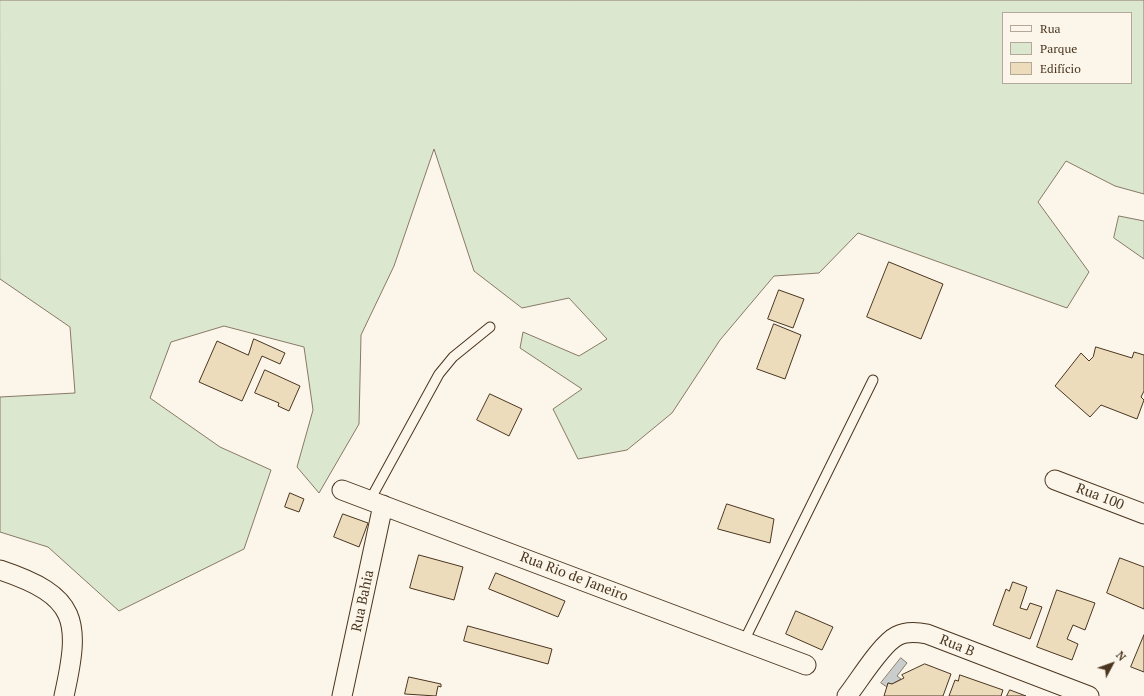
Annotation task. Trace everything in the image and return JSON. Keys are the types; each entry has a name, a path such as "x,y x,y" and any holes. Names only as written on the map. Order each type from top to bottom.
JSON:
{"street":[{"name":"Rua 100","path":"1055,480 1144,514"},
{"name":"Rua Rio de Janeiro","path":"342,490 806,665"},
{"name":"Rua Bahia","path":"342,696 376,503"},
{"path":"0,570 47,589 66,608 72,627 72,658 64,696"},
{"name":"Rua B","path":"848,696 882,649 897,636 913,632 927,634 1089,696"}],"lane":[{"path":"376,503 439,374 453,357 490,327"},
{"path":"744,641 873,380"}],"green space":[{"path":"0,0 1144,0 1144,194 1115,186 1066,161 1038,202 1089,272 1067,308 858,233 819,273 774,276 720,340 672,413 627,450 578,459 553,409 582,389 520,348 523,332 579,356 607,339 569,298 522,308 474,271 434,149 394,266 361,335 359,424 319,493 297,467 313,410 304,347 224,326 171,342 150,398 220,447 271,470 244,549 119,611 48,547 0,532 0,397 75,393 70,327 0,279"},
{"path":"1119,216 1144,221 1144,259 1114,238"}],"shaded area":[{"path":"901,658 907,663 897,676 901,679 892,684 888,683 887,687 881,683"}],"building":[{"path":"889,262 943,284 921,339 867,317"},
{"path":"779,290 804,299 793,328 768,319"},
{"path":"774,324 801,335 785,379 757,369"},
{"path":"254,339 285,353 280,364 262,356 242,401 199,382 217,341 248,355"},
{"path":"1096,347 1132,358 1134,352 1144,355 1144,391 1141,397 1144,400 1137,419 1101,405 1090,417 1055,386 1081,353 1089,361 1093,357"},
{"path":"265,370 300,386 289,411 278,406 279,403 255,393"},
{"path":"490,394 522,409 509,436 477,420"},
{"path":"290,493 304,499 299,512 285,507"},
{"path":"727,504 774,519 770,543 718,529"},
{"path":"343,514 368,523 359,547 334,537"},
{"path":"419,555 463,567 454,600 410,588"},
{"path":"1120,558 1144,567 1144,609 1107,593"},
{"path":"496,573 565,601 558,617 489,589"},
{"path":"1013,582 1027,587 1020,608 1027,610 1030,603 1042,607 1030,639 993,625 1006,589 1009,591"},
{"path":"1057,590 1095,603 1085,630 1073,625 1067,639 1078,644 1072,660 1037,647"},
{"path":"796,611 833,627 822,650 786,634"},
{"path":"468,626 552,649 548,664 464,641"},
{"path":"1144,635 1144,672 1131,667"},
{"path":"925,664 951,674 943,696 884,696 888,683 892,684 904,678 902,675"},
{"path":"960,675 1003,690 1001,696 949,696 955,680 958,681"},
{"path":"409,677 441,684 441,687 438,686 436,696 405,694"},
{"path":"1010,690 1026,696 1007,696"}]}
